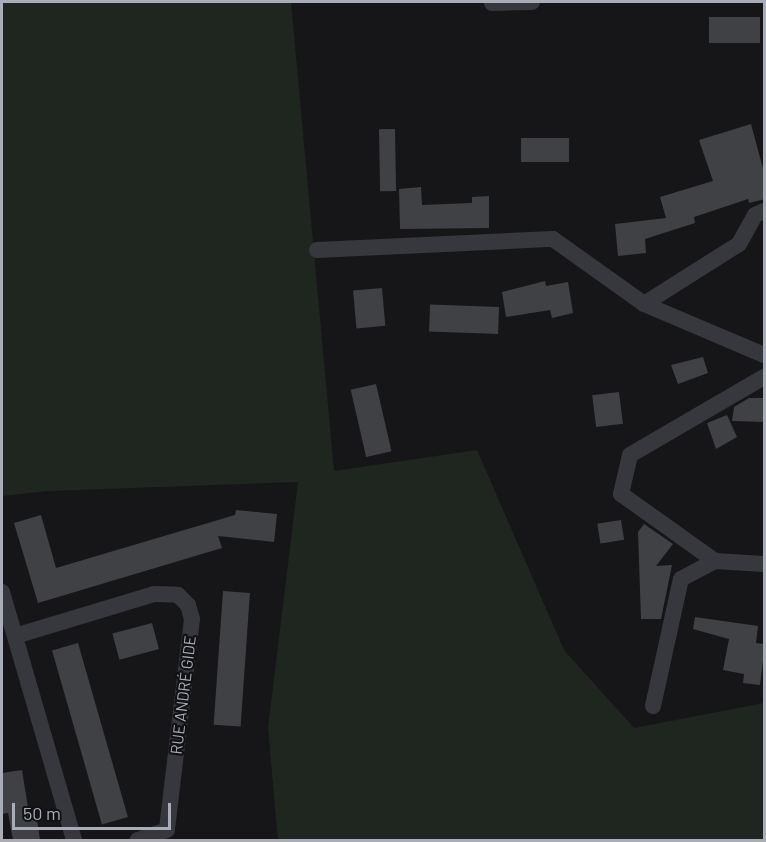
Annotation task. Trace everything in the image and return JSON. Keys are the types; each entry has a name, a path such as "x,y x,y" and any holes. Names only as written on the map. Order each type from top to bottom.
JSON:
{"street":[{"path":"492,3 532,2"},
{"path":"644,304 739,244 755,215 765,211"},
{"path":"317,250 553,239 644,304 765,355"},
{"path":"715,561 621,494 630,455 765,376"},
{"path":"653,705 681,579 715,561 765,564"},
{"path":"2,591 74,840"},
{"name":"RUE ANDRÉ GIDE","path":"15,636 154,594 178,595 188,605 192,619 167,830 138,840"}],"shaded area":[{"path":"2,2 291,2 334,471 477,450 564,650 634,728 764,703 764,840 278,840 268,728 298,482 49,491 2,496"}],"building":[{"path":"709,17 760,17 760,43 709,43"},
{"path":"751,124 765,176 765,199 749,203 748,199 694,217 695,223 645,239 646,253 618,256 615,224 666,218 660,197 713,181 699,140"},
{"path":"379,129 395,129 396,191 380,191"},
{"path":"521,138 569,138 569,162 521,162"},
{"path":"421,187 422,205 472,203 472,197 489,196 489,228 400,229 399,189"},
{"path":"545,281 546,286 568,282 573,313 552,318 550,310 506,317 502,292"},
{"path":"382,288 385,326 356,328 353,291"},
{"path":"430,305 499,307 498,334 429,332"},
{"path":"703,357 708,373 678,384 671,365"},
{"path":"376,384 392,451 366,457 351,390"},
{"path":"619,392 623,424 596,427 592,395"},
{"path":"749,398 765,398 765,422 732,421 734,407"},
{"path":"727,415 737,437 716,449 707,423"},
{"path":"236,510 277,514 274,542 218,536 222,548 38,603 14,523 41,515 56,568 235,515"},
{"path":"621,520 624,540 600,544 597,524"},
{"path":"644,524 673,544 656,566 672,565 661,619 641,619 638,532"},
{"path":"223,591 250,593 241,727 214,725"},
{"path":"695,617 758,626 756,643 765,644 760,685 743,683 744,674 723,670 729,639 693,629"},
{"path":"152,623 159,649 119,660 112,634"},
{"path":"78,643 128,817 102,824 52,650"},
{"path":"22,770 30,820 37,819 40,840 13,840 8,813 2,814 2,773"}]}
